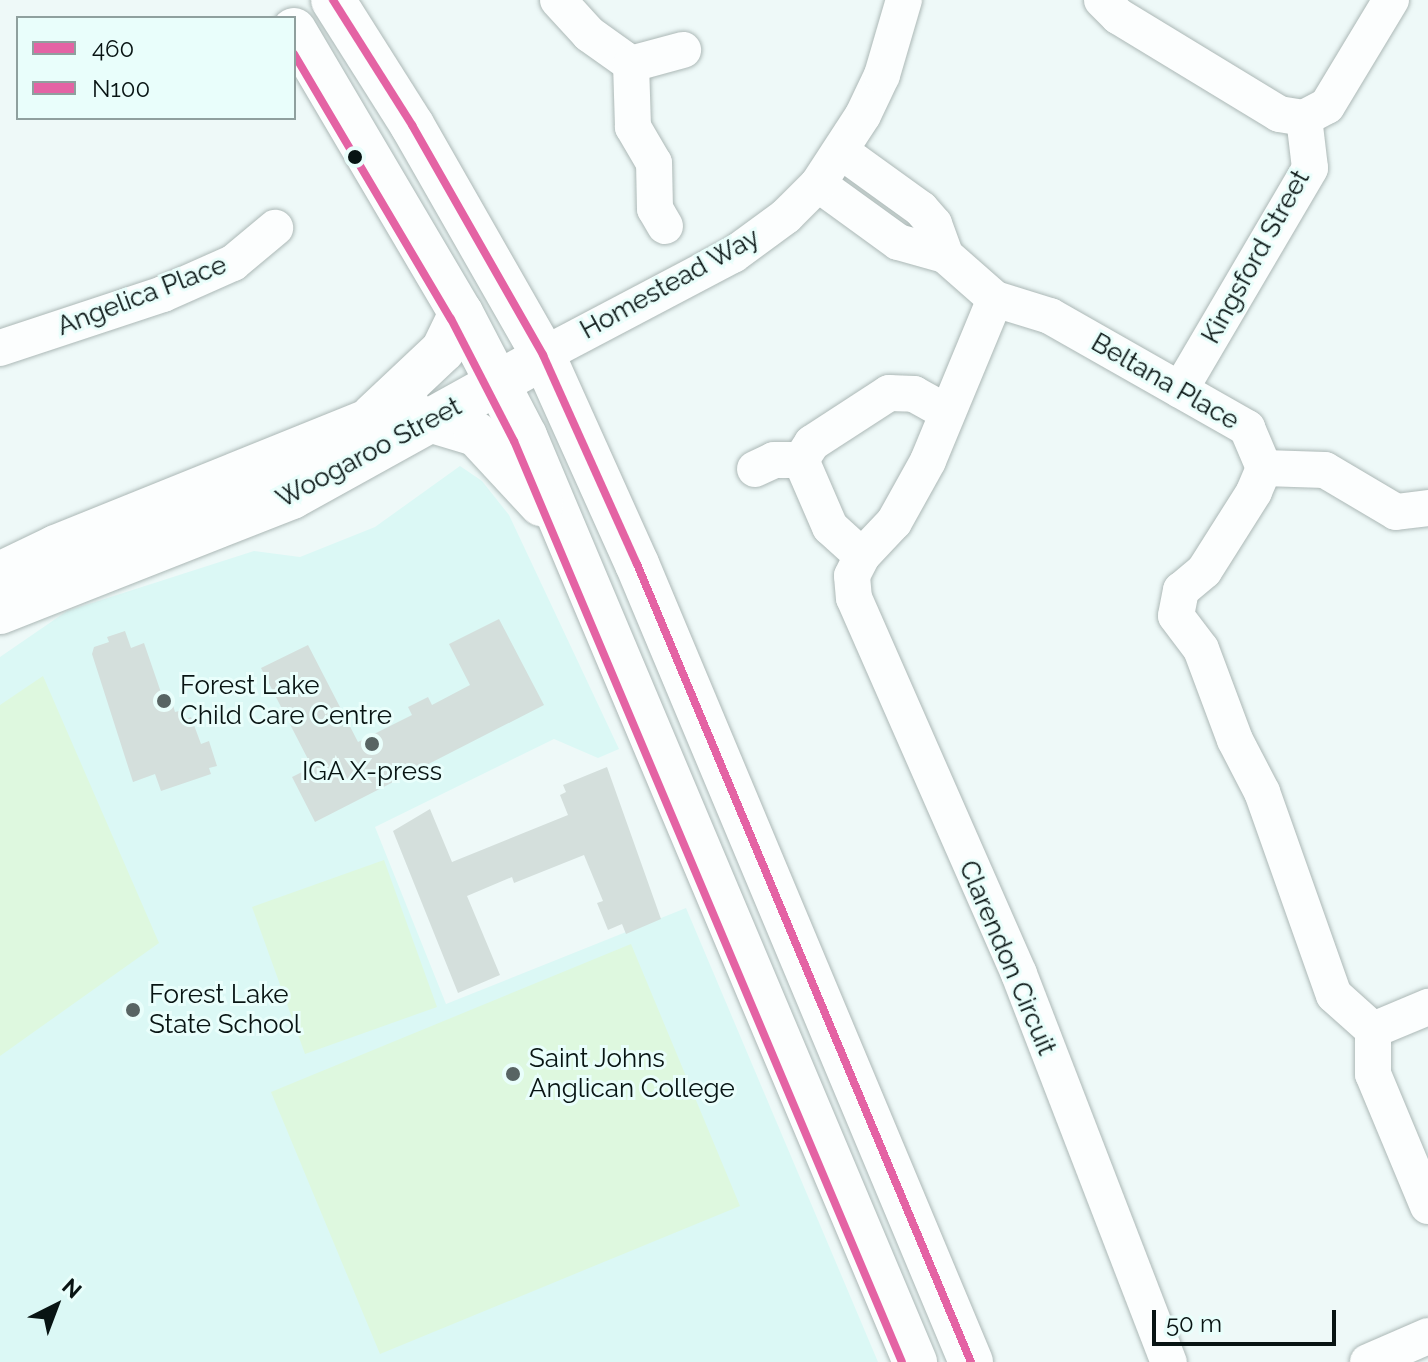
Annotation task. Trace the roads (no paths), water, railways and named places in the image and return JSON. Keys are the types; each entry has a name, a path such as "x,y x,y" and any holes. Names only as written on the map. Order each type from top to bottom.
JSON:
{"main road":[{"path":"333,0 412,125 543,355 637,564 971,1362"},
{"path":"296,33 495,375 572,540 915,1362"},
{"path":"359,428 443,350 461,313"},
{"name":"Woogaroo Street","path":"0,574 56,547 543,355"},
{"name":"Woogaroo Street","path":"0,612 292,497 432,421 495,375"},
{"path":"432,421 476,434 572,540"}],"street":[{"path":"558,0 589,34 631,64"},
{"name":"Homestead Way","path":"543,355 733,255 786,216 818,184 842,152 882,75 904,0"},
{"path":"1102,0 1118,16 1279,114 1304,118 1327,106 1391,0"},
{"path":"631,64 683,50"},
{"path":"631,64 633,127 654,163 655,209 665,226"},
{"name":"Kingsford Street","path":"1180,390 1310,168 1304,118"},
{"name":"Beltana Place","path":"842,152 921,209 934,224 945,255"},
{"name":"Beltana Place","path":"818,184 898,242 945,255 995,299 1050,316 1247,428 1264,468"},
{"name":"Angelica Place","path":"0,348 173,289 233,263 275,228"},
{"path":"801,460 830,527 862,556 894,522 928,461 945,411 995,299"},
{"path":"801,460 812,443 889,393 914,394 945,411"},
{"path":"755,469 774,460 801,460"},
{"path":"1425,517 1396,512 1325,470 1264,468 1254,492 1204,571 1181,590 1176,616 1201,649 1235,740 1262,792 1334,995 1373,1030 1373,1074 1428,1206"},
{"name":"Clarendon Circuit","path":"862,556 852,576 854,598 1019,974 1169,1362"},
{"path":"1373,1030 1428,1007"},
{"path":"1368,1362 1428,1336"}],"place":[{"name":"Forest Lake Child Care Centre","path":"164,701"},
{"name":"IGA X-press","path":"372,744"},
{"name":"Forest Lake State School","path":"133,1010"},
{"name":"Saint Johns Anglican College","path":"513,1074"}]}
